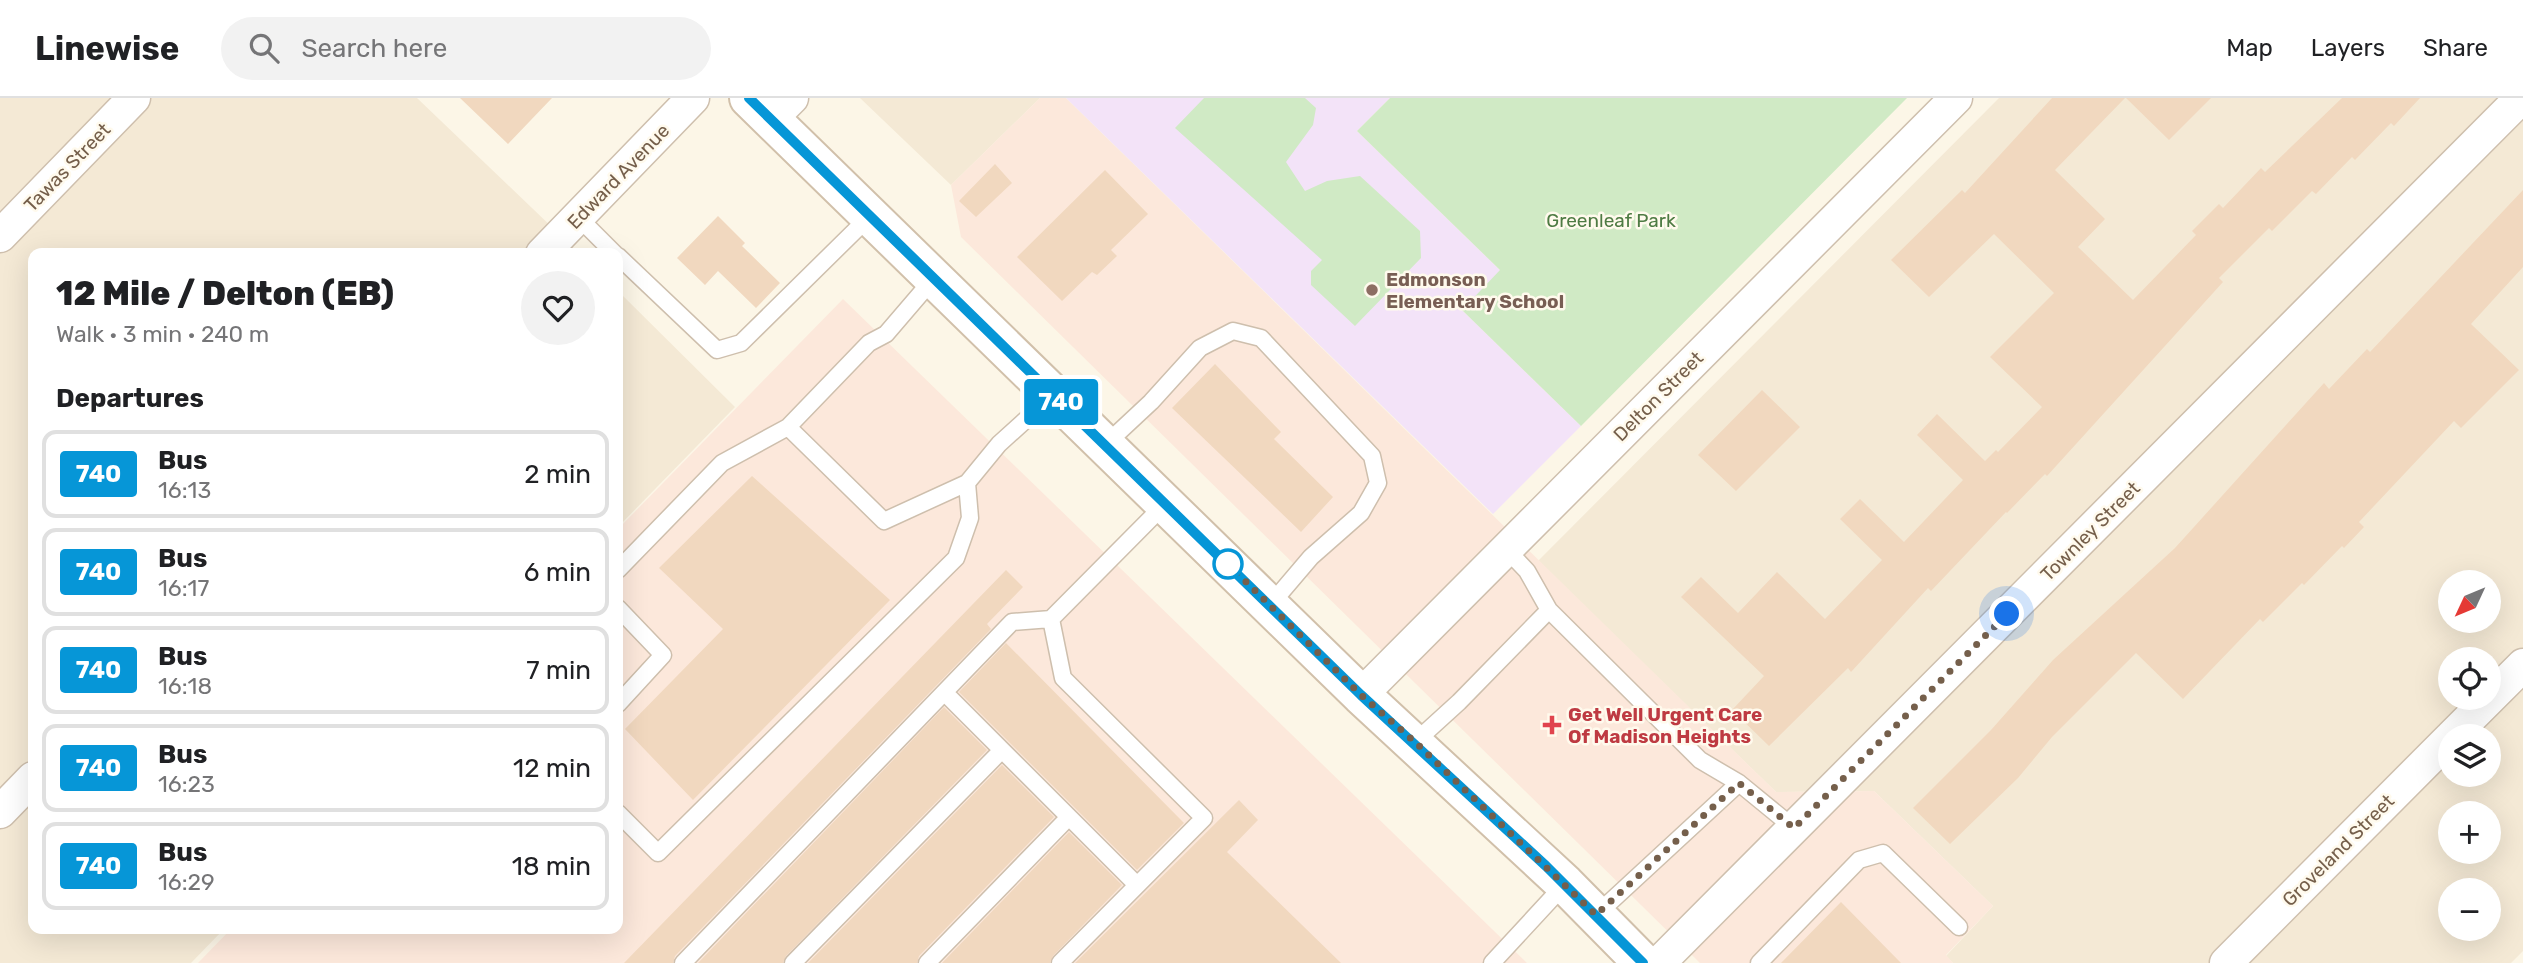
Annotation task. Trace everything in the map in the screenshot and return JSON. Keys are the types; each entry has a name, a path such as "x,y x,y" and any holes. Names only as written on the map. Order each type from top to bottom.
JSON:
{"main road":[{"path":"771,105 871,215 1053,395 1271,604 1361,695 1415,742 1644,961"}],"street":[{"name":"Tawas Street","path":"0,236 134,98"},
{"name":"Edward Avenue","path":"548,248 693,98"},
{"name":"Delton Street","path":"1361,695 1956,98"},
{"name":"Townley Street","path":"1644,961 1794,828 2511,109"},
{"name":"Groveland Street","path":"2464,724 2523,664"},
{"name":"Groveland Street","path":"2226,963 2438,750"},
{"path":"0,812 28,783"}],"lane":[{"path":"623,262 717,350 741,343 871,215"},
{"path":"578,217 609,248"},
{"path":"623,565 722,464 788,427 869,343 886,334 934,278"},
{"path":"1106,444 1151,402 1200,348 1233,331 1261,338 1372,456 1378,483 1361,513 1311,557 1271,604"},
{"path":"788,427 884,521 967,483 999,444 1053,395"},
{"path":"623,818 658,853 956,558 971,518 967,483"},
{"path":"683,963 1012,622 1051,619 1166,503"},
{"path":"1506,549 1527,571 1549,610 1700,760 1739,783 1794,828"},
{"path":"1415,742 1549,610"},
{"path":"623,613 663,655 623,699"},
{"path":"1051,619 1063,678 1204,818 1060,963"},
{"path":"945,693 1137,885"},
{"path":"793,963 1002,750"},
{"path":"1596,915 1739,783"},
{"path":"927,963 1069,817"},
{"path":"1759,963 1858,860 1882,853 1959,927"},
{"path":"1492,963 1565,884"}],"shaded area":[{"path":"0,98 417,98 574,248 28,248 28,934 219,934 191,963 0,963"},
{"path":"860,98 1040,98 951,185"},
{"path":"1040,98 1066,98 1776,792 1874,791 1993,906 1946,955 1953,963 1700,963 961,237 951,185"},
{"name":"Edmonson Elementary School","path":"1066,98 1390,98 1357,131 1501,271 1462,310 1581,426 1493,514"},
{"path":"1999,98 2523,98 2523,951 2511,963 1953,963 1946,956 1993,906 1874,791 1776,792 1538,561"},
{"path":"623,296 735,407 623,522"},
{"path":"843,299 1527,963 198,963 226,934 623,934 623,524"}],"green space":[{"path":"1204,98 1305,98 1316,108 1313,125 1286,162 1305,191 1327,181 1360,176 1420,231 1421,258 1355,326 1311,285 1311,271 1322,260 1175,128"},
{"name":"Greenleaf Park","path":"1390,98 1907,98 1581,426 1462,310 1500,270 1357,131"}],"building":[{"path":"460,98 552,98 508,144"},
{"path":"2052,98 2125,98 2055,170 2105,219 2078,247 2133,300 2196,235 2192,231 2219,204 2223,208 2261,168 2265,172 2342,98 2420,98 2394,126 2391,123 2355,160 2352,157 2316,194 2312,191 2272,231 2269,228 2219,278 2223,282 2047,476 2045,474 2006,512 1931,591 1928,588 1851,672 1848,668 1769,746 1732,710 1764,676 1681,597 1701,577 1738,613 1777,572 1825,619 1882,560 1840,519 1860,499 1904,542 1963,480 1917,435 1937,414 1985,461 1996,450 1998,452 2042,407 1990,357 2054,293 1994,234 1929,297 1891,260 1962,190 1965,193"},
{"path":"2126,98 2211,98 2169,140"},
{"path":"995,164 1012,183 976,217 959,201"},
{"path":"1105,170 1148,214 1111,250 1117,256 1097,275 1092,272 1062,301 1017,257"},
{"path":"2523,190 2523,267 2471,324 2519,370 2461,428 2454,421 2359,522 2364,527 2344,548 2342,546 2263,622 2260,619 2183,699 2136,653 2052,737 2018,778 1950,844 1913,808 1991,730 2053,660 2175,548 2324,383 2329,389 2367,349 2370,352"},
{"path":"718,216 745,243 742,246 780,283 756,308 718,271 705,285 677,258"},
{"path":"1215,364 1281,432 1274,439 1333,497 1301,532 1172,408"},
{"path":"1762,390 1800,427 1736,491 1698,455"},
{"path":"752,476 890,600 693,800 625,729 723,629 659,568"},
{"path":"1006,570 1023,587 987,624 991,629 675,956 673,963 624,963"},
{"path":"1006,643 1184,823 1137,870 959,692"},
{"path":"944,707 987,750 786,956 783,963 698,963"},
{"path":"1002,765 1054,817 919,956 917,963 808,963"},
{"path":"1239,800 1258,820 1227,852 1341,963 1075,963"},
{"path":"1069,832 1122,885 1053,956 1050,963 942,963"},
{"path":"1841,902 1901,963 1781,963"}],"bus line":[{"name":"740","path":"749,98 1271,604 1361,695 1415,742 1546,866 1643,963"}],"place":[{"name":"Edmonson Elementary School","path":"1372,290"},
{"name":"Get Well Urgent Care Of Madison Heights","path":"1552,725"}],"route":[{"path":"1228,564 1361,695 1415,742 1596,915 1739,783 1772,807 1794,828 2007,614"}]}
